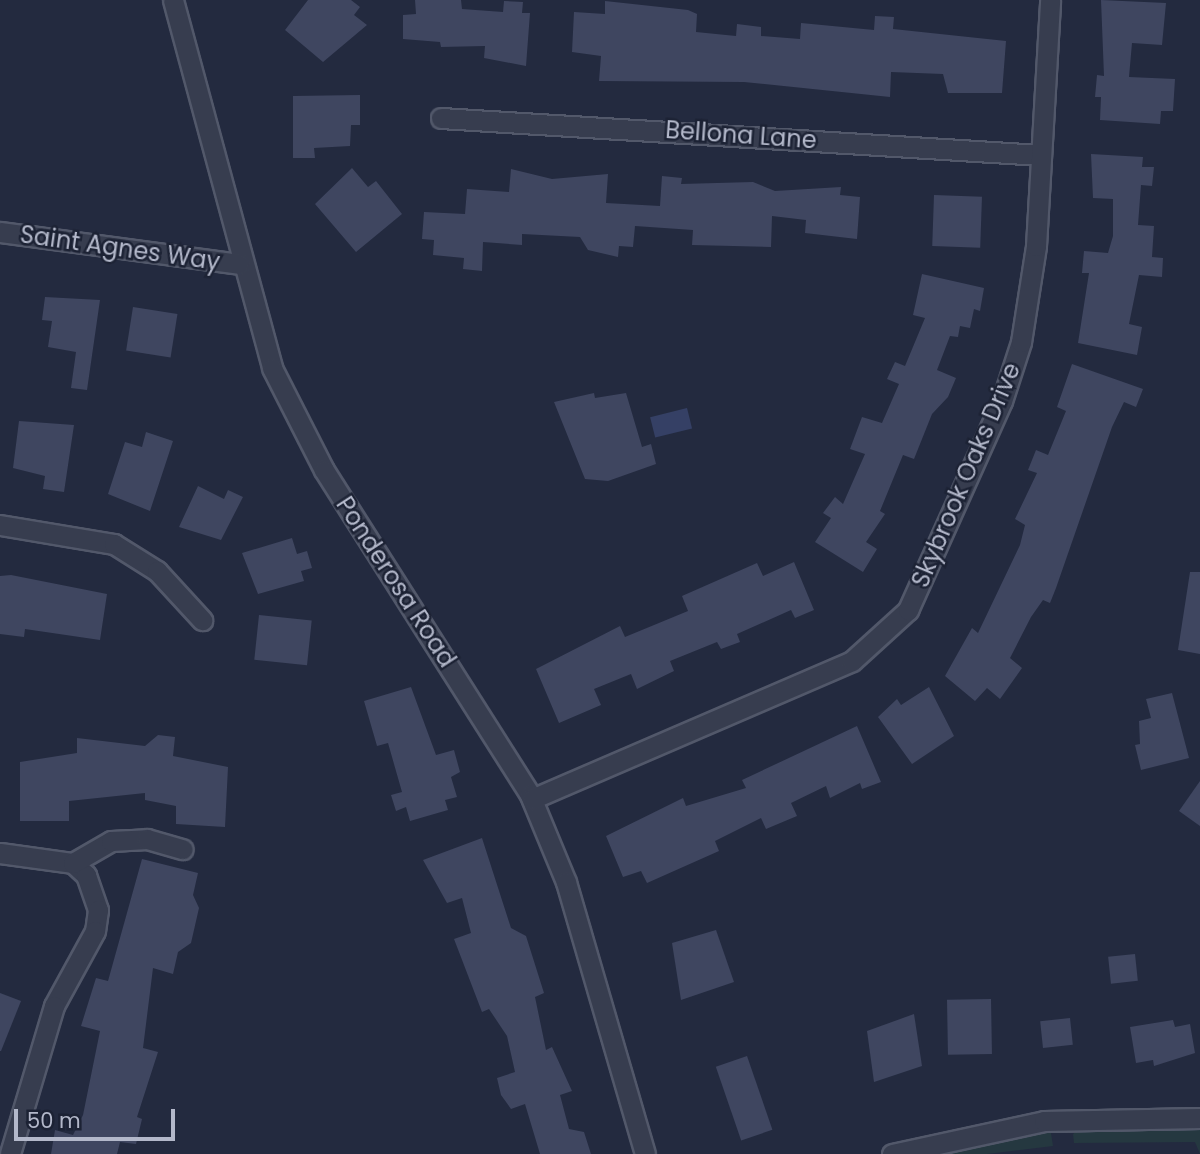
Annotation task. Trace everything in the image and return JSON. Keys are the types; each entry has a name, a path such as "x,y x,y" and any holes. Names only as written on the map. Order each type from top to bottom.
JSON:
{"street":[{"name":"Ponderosa Road","path":"173,0 239,264 272,368 324,470 492,727 532,799 566,882 645,1154"},
{"name":"Skybrook Oaks Drive","path":"532,799 852,661 908,610 1002,401 1021,342 1041,155 1050,0"},
{"name":"Bellona Lane","path":"442,118 1041,155"},
{"name":"Saint Agnes Way","path":"0,232 239,264"},
{"path":"0,525 114,544 157,571 202,620"},
{"path":"0,853 73,863 111,841 147,839 183,849"},
{"path":"10,1154 54,1006 95,931 93,891 73,863"},
{"path":"892,1154 1044,1121 1200,1118"}],"shaded area":[{"path":"1082,1127 1200,1128 1200,1154 1195,1142 1074,1143 1073,1134"},
{"path":"1041,1130 1051,1133 1053,1146 987,1154 947,1154 945,1148"}],"water":[{"path":"687,408 692,428 655,438 650,417"}],"building":[{"path":"308,0 351,0 360,7 354,15 367,25 323,62 285,30"},
{"path":"415,0 461,0 462,9 503,12 504,1 523,2 522,13 530,13 526,66 484,58 485,46 441,47 440,42 403,39 403,15 416,14"},
{"path":"1101,0 1166,3 1162,45 1132,43 1129,77 1175,79 1173,111 1161,111 1160,124 1100,120 1101,97 1095,97 1097,75 1104,76"},
{"path":"605,1 688,10 697,14 696,32 736,36 737,24 761,27 761,36 800,39 801,23 874,30 875,16 894,17 893,29 1006,41 1002,93 948,93 943,74 891,72 890,97 744,82 599,81 601,56 572,52 574,12 605,14"},
{"path":"360,95 360,125 351,125 350,146 314,148 315,158 293,158 293,96"},
{"path":"1091,154 1143,157 1142,167 1154,167 1152,186 1141,185 1138,225 1154,226 1152,257 1163,258 1162,277 1139,275 1129,324 1142,327 1137,355 1078,343 1089,273 1082,273 1084,251 1108,253 1113,236 1113,199 1093,198"},
{"path":"352,168 368,187 376,181 402,214 356,252 315,204"},
{"path":"511,169 552,179 608,174 606,203 660,206 662,176 682,178 681,184 753,182 775,191 841,187 840,195 860,197 857,239 805,233 806,220 772,216 771,247 692,245 693,230 635,226 633,247 619,246 618,257 588,250 580,237 522,234 522,245 483,242 482,271 463,269 464,258 433,255 434,240 422,239 424,212 465,214 467,189 509,192"},
{"path":"934,195 982,197 980,248 932,246"},
{"path":"922,274 984,288 980,311 974,309 970,328 960,326 958,337 950,336 937,370 956,378 948,397 932,414 914,459 903,455 880,511 885,514 866,542 877,549 863,572 815,542 831,518 823,513 835,497 843,504 865,454 850,449 862,417 882,423 899,384 887,379 895,362 905,366 925,318 913,315"},
{"path":"45,297 100,300 87,390 71,388 76,352 48,347 52,321 42,320"},
{"path":"133,307 177,314 171,357 126,350"},
{"path":"1072,364 1143,389 1136,407 1124,402 1112,427 1050,603 1043,600 1010,658 1022,668 1000,699 987,688 975,701 945,676 972,628 978,633 1020,545 1025,525 1015,519 1037,473 1028,470 1036,450 1048,455 1066,411 1057,407"},
{"path":"594,393 595,398 626,393 642,447 651,444 656,464 608,481 585,479 554,402"},
{"path":"19,421 74,425 64,492 43,489 45,476 13,468"},
{"path":"146,432 173,441 150,511 108,494 125,442 142,447"},
{"path":"198,486 224,499 228,490 243,497 221,540 179,527"},
{"path":"292,538 297,554 307,551 312,568 301,571 304,581 258,594 242,553"},
{"path":"794,562 814,610 795,618 791,610 737,634 740,642 721,649 717,642 670,661 674,671 637,689 631,674 594,689 601,705 559,723 536,669 620,626 625,637 688,611 682,596 757,563 763,576"},
{"path":"1190,572 1200,572 1200,654 1178,650"},
{"path":"11,575 107,594 100,640 25,629 24,637 0,634 0,576"},
{"path":"259,615 312,621 307,665 254,660"},
{"path":"411,687 436,755 454,750 460,772 451,777 457,797 445,800 448,810 410,821 406,807 396,811 391,795 402,792 388,743 377,746 364,701"},
{"path":"929,687 954,736 912,764 878,717 897,699 901,705"},
{"path":"1172,693 1189,758 1141,770 1135,745 1140,744 1139,721 1151,718 1146,699"},
{"path":"857,726 881,782 862,789 860,783 830,798 826,786 791,803 797,816 766,829 761,818 715,841 719,851 647,883 641,871 623,877 606,836 683,798 686,806 746,788 742,780"},
{"path":"158,735 175,737 173,756 228,767 225,827 176,824 176,806 145,800 145,793 69,801 69,821 20,821 20,762 77,753 77,738 145,746"},
{"path":"1200,781 1200,826 1179,811"},
{"path":"482,838 511,928 526,936 544,993 535,997 546,1050 552,1047 572,1091 560,1095 569,1129 584,1132 591,1154 540,1154 525,1104 511,1109 501,1095 497,1078 515,1072 507,1036 489,1009 482,1012 454,939 471,933 462,898 447,903 423,860"},
{"path":"142,859 198,873 193,895 199,908 191,943 178,952 173,974 153,968 143,1048 158,1052 137,1117 142,1119 136,1144 120,1142 117,1154 51,1154 55,1130 73,1135 83,1115 100,1031 81,1026 96,978 108,981"},
{"path":"716,930 734,982 681,1000 672,943"},
{"path":"1135,954 1138,981 1111,984 1108,957"},
{"path":"0,993 21,1001 1,1051 0,1051"},
{"path":"991,999 992,1054 948,1055 947,1000"},
{"path":"914,1014 922,1066 874,1082 867,1031"},
{"path":"1070,1018 1073,1045 1043,1048 1040,1021"},
{"path":"1173,1020 1175,1027 1190,1024 1195,1053 1154,1066 1153,1060 1136,1063 1130,1027"},
{"path":"747,1056 772,1130 741,1140 716,1067"}]}
